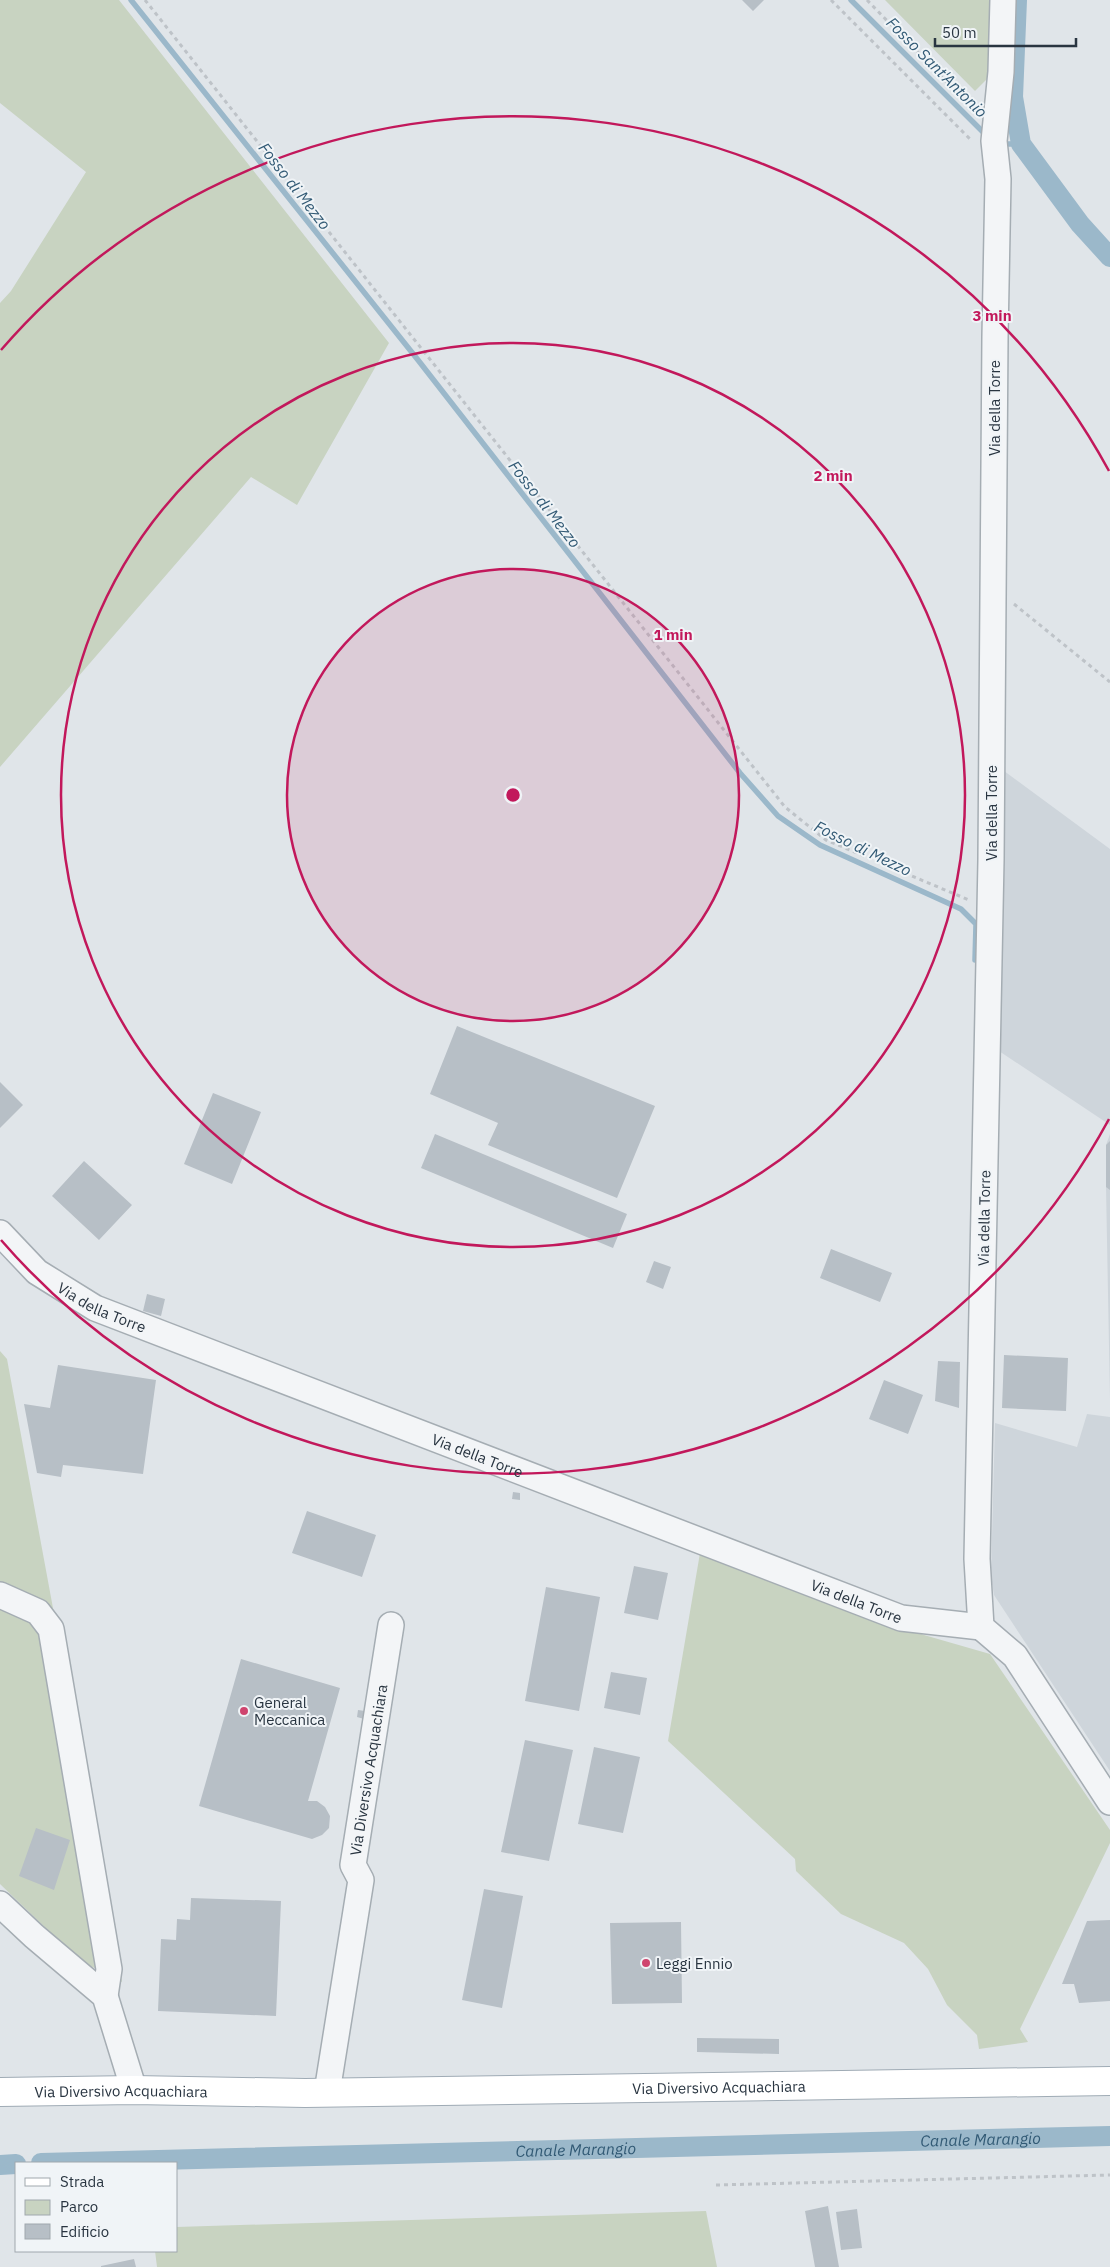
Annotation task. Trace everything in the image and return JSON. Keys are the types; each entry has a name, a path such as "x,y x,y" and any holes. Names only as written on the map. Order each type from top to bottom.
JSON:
{"main road":[{"name":"Via Diversivo Acquachiara","path":"2,2091 327,2092 1110,2080"}],"street":[{"name":"Via della Torre","path":"0,1233 37,1272 94,1308 901,1618 981,1627 977,1559 990,910 998,179 994,141 1001,72 1003,0"},
{"path":"0,1595 38,1612 51,1629 109,1969 106,1996 134,2090"},
{"name":"Via Diversivo Acquachiara","path":"327,2092 361,1880 353,1865 392,1625"},
{"path":"981,1627 1015,1656 1110,1802"},
{"path":"0,1904 34,1936 106,1996"}],"path":[{"path":"145,0 785,807 826,840 990,910"},
{"path":"831,0 980,149 996,156"},
{"path":"867,0 968,103 997,110"},
{"path":"993,596 1010,600 1110,682"},
{"path":"716,2185 1110,2175"}],"shaded area":[{"path":"1000,768 1110,849 1110,1125 996,1049"},
{"path":"1110,1134 1110,1399 1106,1145"},
{"path":"1087,1414 1110,1417 1110,1771 994,1595 991,1576 995,1423 1077,1447"}],"green space":[{"path":"0,0 119,0 389,343 297,505 251,477 0,767 0,303 11,291 86,172 0,103"},
{"path":"885,0 993,0 991,75 975,91"},
{"path":"0,1351 7,1359 122,1982 79,1960 0,1884"},
{"path":"700,1553 924,1635 990,1654 1110,1830 1110,1843 1020,2029 1028,2042 979,2049 977,2035 947,2005 928,1969 904,1943 841,1914 796,1871 795,1859 668,1741"},
{"path":"706,2211 717,2267 157,2267 155,2252 178,2252 178,2227"}],"building":[{"path":"742,0 764,0 753,11"},
{"path":"457,1026 655,1106 617,1198 488,1145 498,1123 430,1094"},
{"path":"0,1082 23,1105 0,1128"},
{"path":"213,1093 261,1112 232,1184 184,1164"},
{"path":"435,1134 627,1214 613,1248 421,1168"},
{"path":"1110,1141 1110,1190 1106,1187 1106,1145"},
{"path":"84,1161 132,1205 99,1240 52,1196"},
{"path":"831,1249 892,1273 880,1302 820,1278"},
{"path":"654,1261 671,1267 663,1289 646,1282"},
{"path":"147,1294 165,1299 161,1316 143,1311"},
{"path":"1004,1355 1068,1358 1066,1411 1002,1408"},
{"path":"938,1361 960,1362 959,1408 935,1401"},
{"path":"58,1365 156,1380 143,1474 63,1465 61,1477 37,1473 24,1404 50,1408"},
{"path":"884,1380 923,1395 908,1434 869,1419"},
{"path":"513,1492 520,1493 520,1500 512,1499"},
{"path":"307,1511 376,1535 362,1577 292,1553"},
{"path":"634,1566 668,1573 658,1620 624,1613"},
{"path":"546,1587 600,1597 579,1711 525,1701"},
{"path":"241,1659 340,1688 308,1801 317,1801 325,1807 330,1816 329,1828 322,1835 312,1839 199,1806"},
{"path":"611,1672 647,1678 640,1715 604,1708"},
{"path":"358,1710 365,1711 364,1719 357,1717"},
{"path":"525,1740 573,1750 549,1861 501,1852"},
{"path":"594,1747 640,1757 623,1833 578,1824"},
{"path":"36,1828 70,1840 54,1890 19,1876"},
{"path":"484,1889 523,1896 502,2008 462,2000"},
{"path":"191,1898 281,1901 276,2016 158,2011 161,1939 176,1940 177,1919 190,1920"},
{"path":"1110,1920 1110,2001 1079,2003 1074,1984 1062,1984 1087,1921"},
{"name":"Leggi Ennio","path":"681,1922 682,2003 612,2004 610,1923"},
{"path":"697,2038 779,2039 779,2054 697,2052"},
{"path":"828,2206 839,2267 815,2267 805,2211"},
{"path":"857,2209 862,2248 841,2250 836,2212"},
{"path":"134,2259 136,2267 101,2267 101,2266"}],"waterway":[{"name":"Fosso di Mezzo","path":"131,0 418,360 740,773 778,816 820,845 961,909 976,924 975,960"},
{"name":"Fosso Sant'Antonio","path":"851,0 983,132"},
{"name":"Fosso Sant'Antonio","path":"1017,0 1013,97 1021,144 1080,224 1110,257"},
{"name":"Fosso Sant'Antonio","path":"1006,144 1021,144"},
{"name":"Canale Marangio","path":"81,2162 1110,2136"},
{"name":"Canale Marangio","path":"0,2165 15,2164"}],"place":[{"name":"General Meccanica","path":"244,1711"},
{"name":"Leggi Ennio","path":"646,1963"}]}
